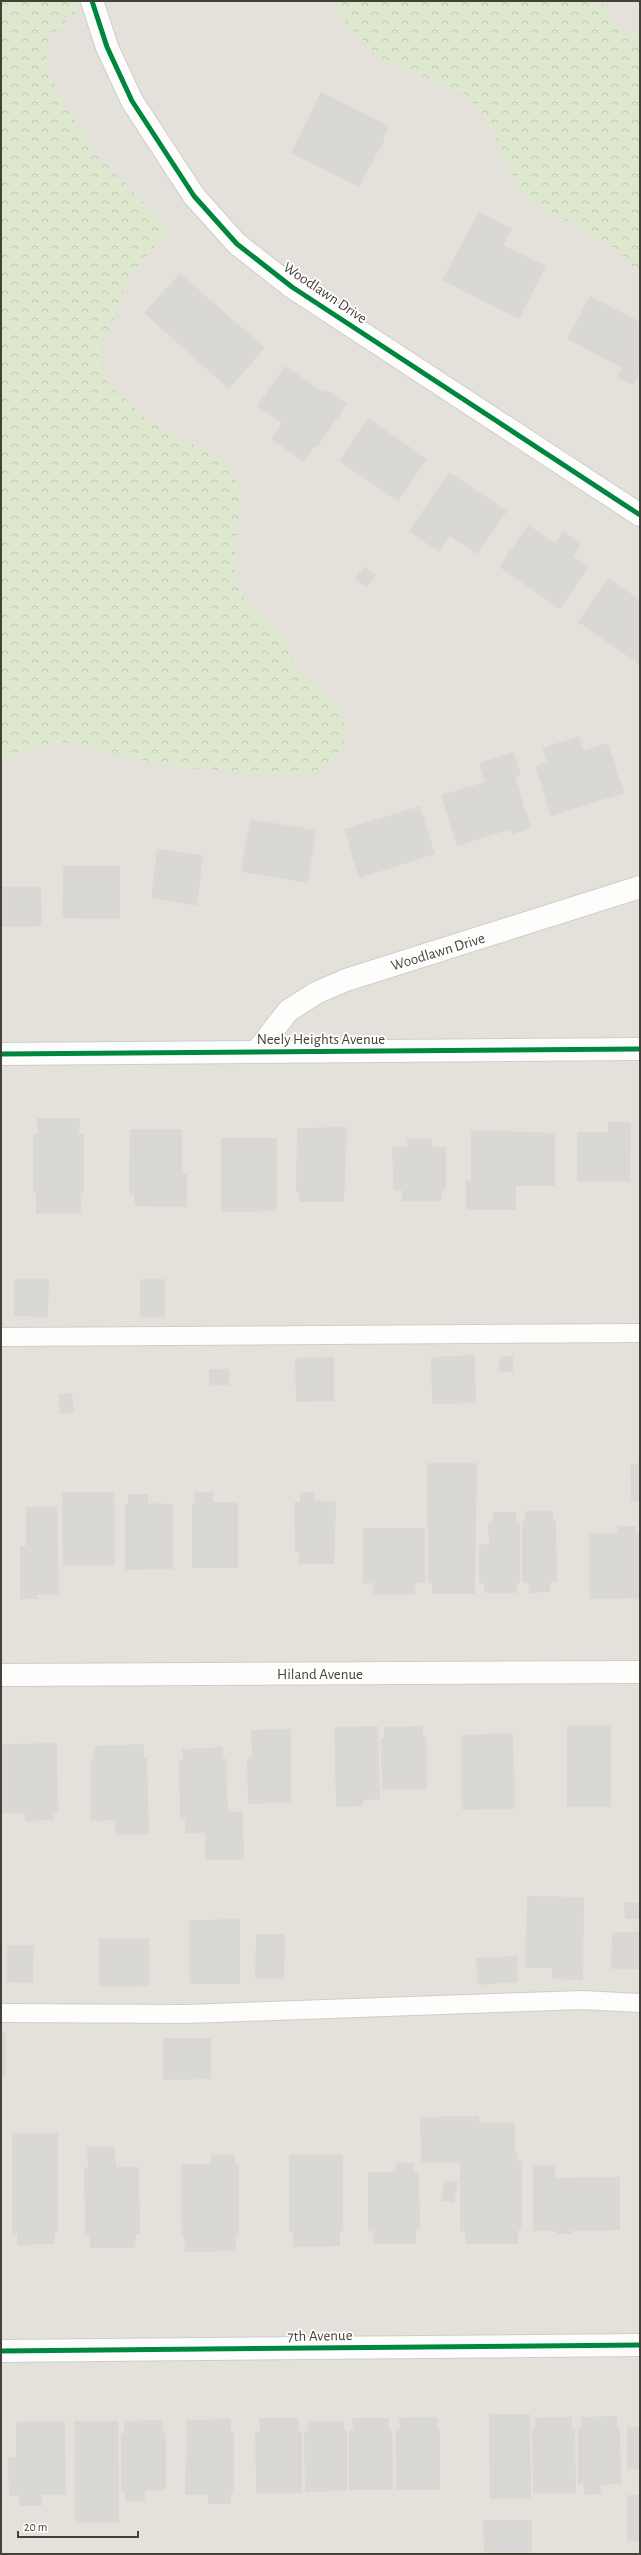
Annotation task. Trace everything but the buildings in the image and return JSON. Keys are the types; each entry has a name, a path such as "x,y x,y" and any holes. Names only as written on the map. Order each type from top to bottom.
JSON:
{"street":[{"name":"Woodlawn Drive","path":"92,1 107,48 132,101 194,196 237,244 292,287 640,515"},
{"name":"Woodlawn Drive","path":"258,1051 288,1011 316,994 340,983 640,887"},
{"name":"Neely Heights Avenue","path":"1,1054 640,1049"},
{"name":"Hiland Avenue","path":"1,1675 640,1672"},
{"name":"7th Avenue","path":"1,2351 640,2345"}],"lane":[{"path":"1,1338 640,1333"},
{"path":"1,2013 187,2014 582,2000 640,2003"}],"shaded area":[{"path":"1,1 640,1 640,2554 1,2554"}],"green space":[{"path":"1,1 85,1 48,40 45,68 90,147 169,229 129,276 100,354 107,382 148,421 227,462 240,489 234,577 246,602 288,641 294,668 338,708 348,734 335,758 314,773 287,775 173,767 62,742 1,759"},
{"path":"327,1 601,1 617,27 640,37 640,275 619,251 521,194 485,115 462,93 378,57"}],"cycle path":[{"path":"92,1 107,47 132,101 194,196 237,244 292,287 640,515"},
{"path":"1,1054 640,1049"},
{"path":"1,2351 640,2345"}]}
